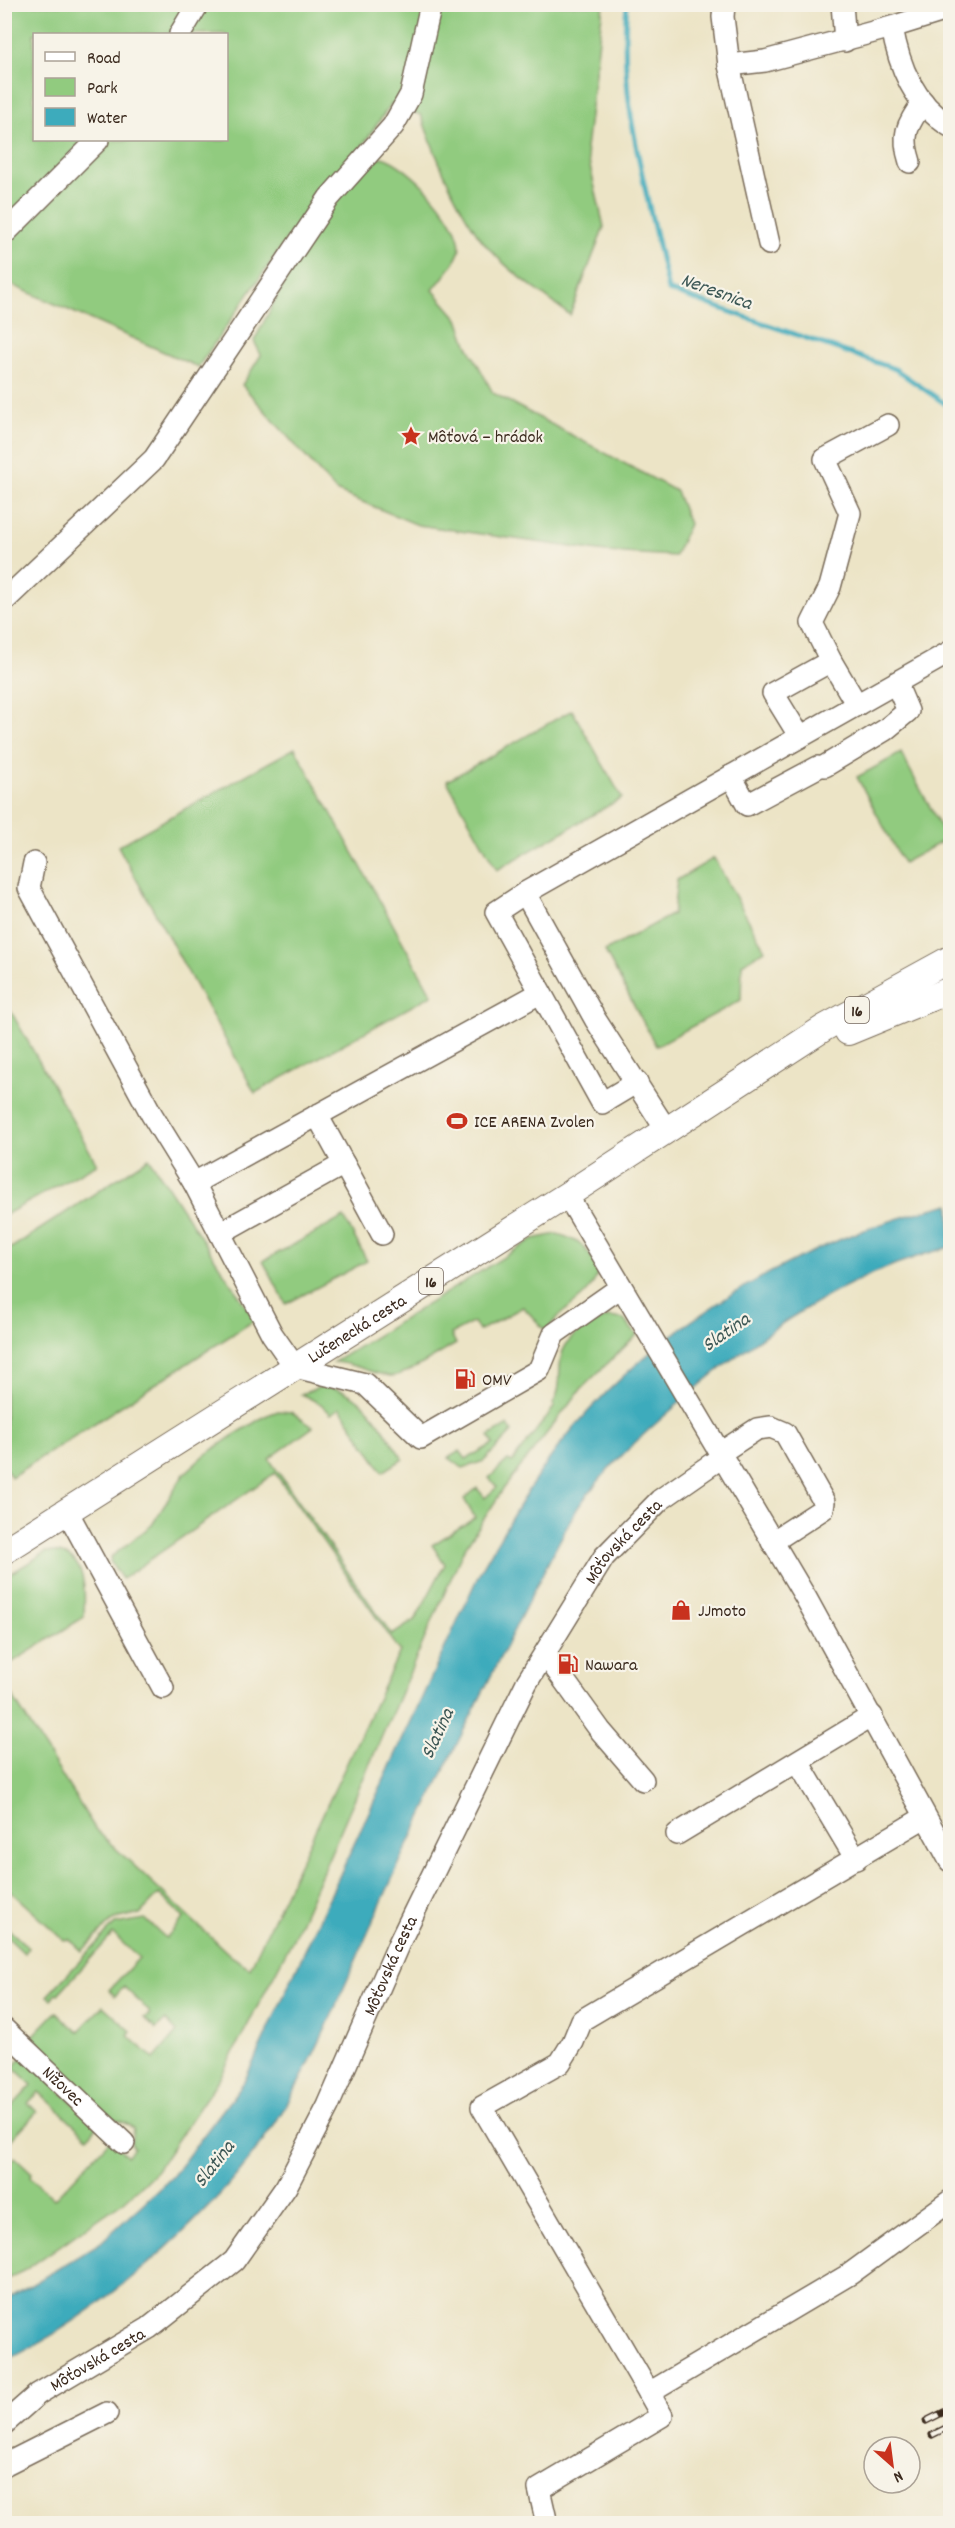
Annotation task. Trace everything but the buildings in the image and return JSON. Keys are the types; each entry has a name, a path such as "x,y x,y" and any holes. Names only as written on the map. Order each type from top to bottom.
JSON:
{"main road":[{"name":"Lučenecká cesta","path":"6,1546 68,1511 567,1195 824,1028 951,959"},
{"name":"Lučenecká cesta","path":"768,1066 951,990"}],"street":[{"path":"181,33 198,4"},
{"path":"4,601 154,459 329,198 393,126 411,94 431,4"},
{"path":"724,4 723,17 729,65 769,244"},
{"path":"842,4 845,41"},
{"path":"729,65 765,61 845,41 951,9"},
{"path":"892,27 897,54 908,81 928,110 951,126"},
{"path":"910,162 905,137 909,123 923,102"},
{"path":"4,234 97,141"},
{"path":"857,705 812,623 830,587 850,513 825,459 888,425"},
{"path":"637,1082 602,1103 496,912 525,893 951,652"},
{"path":"800,737 773,693 831,661"},
{"path":"731,776 747,805 822,767 885,730 908,711 896,683"},
{"path":"34,863 29,888 152,1115 194,1183 272,1334 295,1367 366,1384 421,1438 539,1370 554,1334 621,1287"},
{"path":"525,893 595,1019 667,1131"},
{"path":"194,1183 540,993"},
{"path":"317,1115 382,1234"},
{"path":"220,1233 344,1164"},
{"path":"567,1195 772,1542 872,1716 951,1862"},
{"name":"Môťovská cesta","path":"4,2424 38,2394 149,2328 234,2261 286,2187 328,2106 399,1943 527,1682 604,1557 660,1500 757,1429 771,1427 785,1432 824,1502 823,1509 772,1542"},
{"path":"68,1511 163,1688"},
{"path":"545,1653 600,1730 643,1780"},
{"path":"678,1834 872,1716"},
{"path":"798,1762 856,1858"},
{"path":"547,2523 539,2489 662,2416 482,2107 560,2063 573,2042 582,2020 925,1817"},
{"name":"Nižovec","path":"4,2029 124,2143"},
{"path":"649,2393 850,2274 951,2201"},
{"path":"4,2465 106,2413"}],"green space":[{"path":"5,5 603,5 586,149 604,227 570,315 520,277 485,244 467,219 452,190 421,115 391,104 348,167 310,206 198,367 5,282"},
{"path":"382,157 406,170 419,182 445,211 454,226 459,240 459,252 451,267 433,290 458,319 467,344 493,393 676,491 689,524 675,556 606,552 418,525 336,491 242,385 261,355 254,341 309,240 343,191 362,172"},
{"path":"572,710 622,798 497,870 447,781"},
{"path":"295,748 432,995 255,1093 118,846"},
{"path":"901,753 947,839 903,863 857,777"},
{"path":"714,858 765,950 742,964 741,1000 656,1046 605,951 673,914 677,880"},
{"path":"4,999 97,1164 5,1215 4,1215"},
{"path":"149,1158 255,1320 11,1477 5,1467 5,1252"},
{"path":"344,1217 367,1261 286,1304 263,1261"},
{"path":"557,1234 583,1246 598,1270 589,1289 552,1323 547,1332 523,1307 479,1331 474,1322 451,1334 456,1344 413,1369 396,1376 382,1375 334,1362 533,1239"},
{"path":"609,1317 623,1319 637,1335 582,1388 504,1488 463,1551 294,1937 222,2074 157,2170 143,2184 124,2201 25,2270 5,2280 5,2160 9,2164 15,2157 32,2173 30,2177 54,2199 111,2139 127,2156 134,2148 131,2143 133,2128 107,2116 88,2101 57,2068 33,2036 56,2012 78,2032 103,2006 131,2031 128,2035 154,2059 177,2032 166,2020 156,2029 144,2018 149,2015 149,2011 124,1987 115,1996 109,1990 139,1958 113,1934 58,1994 56,1993 51,1999 47,1996 115,1924 145,1919 166,1938 184,1918 159,1894 140,1914 114,1919 82,1951 69,1939 64,1940 9,1890 5,1893 4,1683 96,1830 231,1956 250,1968 400,1651 275,1473 122,1579 110,1561 111,1557 152,1525 184,1474 205,1455 265,1416 278,1411 291,1412 313,1427 269,1459 392,1635 415,1620 445,1564 432,1545 475,1518 464,1499 477,1488 485,1498 497,1487 489,1478 508,1460 512,1462 555,1406 553,1404 559,1387 561,1358 567,1343 586,1327"},
{"path":"320,1387 348,1393 360,1401 379,1422 403,1459 383,1472 340,1408 331,1414 321,1404 301,1394"},
{"path":"508,1425 512,1432 484,1461 463,1468 448,1458 460,1451 466,1459 493,1444 489,1436"},
{"path":"46,1552 60,1553 70,1557 77,1564 83,1583 84,1617 5,1667 5,1577"},
{"path":"4,1925 29,1948 24,1953 5,1935"},
{"path":"23,2056 98,2126 88,2137 39,2092 28,2103 37,2112 5,2146 5,2114 32,2085 13,2067"}],"water":[{"name":"Slatina","path":"950,1204 950,1247 912,1258 875,1273 839,1290 771,1331 738,1354 664,1416 626,1451 592,1489 578,1507 567,1527 441,1776 393,1876 312,2058 297,2087 263,2141 211,2204 146,2266 75,2320 5,2361 5,2301 100,2243 172,2177 244,2082 480,1572 534,1482 571,1431 609,1390 650,1353 695,1318 743,1288 793,1261 844,1238 897,1219"}],"waterway":[{"name":"Neresnica","path":"627,4 625,40 631,112 644,184 668,290 895,369 950,407"}],"railway":[{"path":"926,2421 950,2409"},
{"path":"932,2435 950,2426"}],"place":[{"name":"Môťová – hrádok","path":"411,436"},
{"name":"ICE ARENA Zvolen","path":"457,1121"},
{"name":"OMV","path":"465,1379"},
{"name":"JJmoto","path":"681,1610"},
{"name":"Nawara","path":"568,1664"}]}
